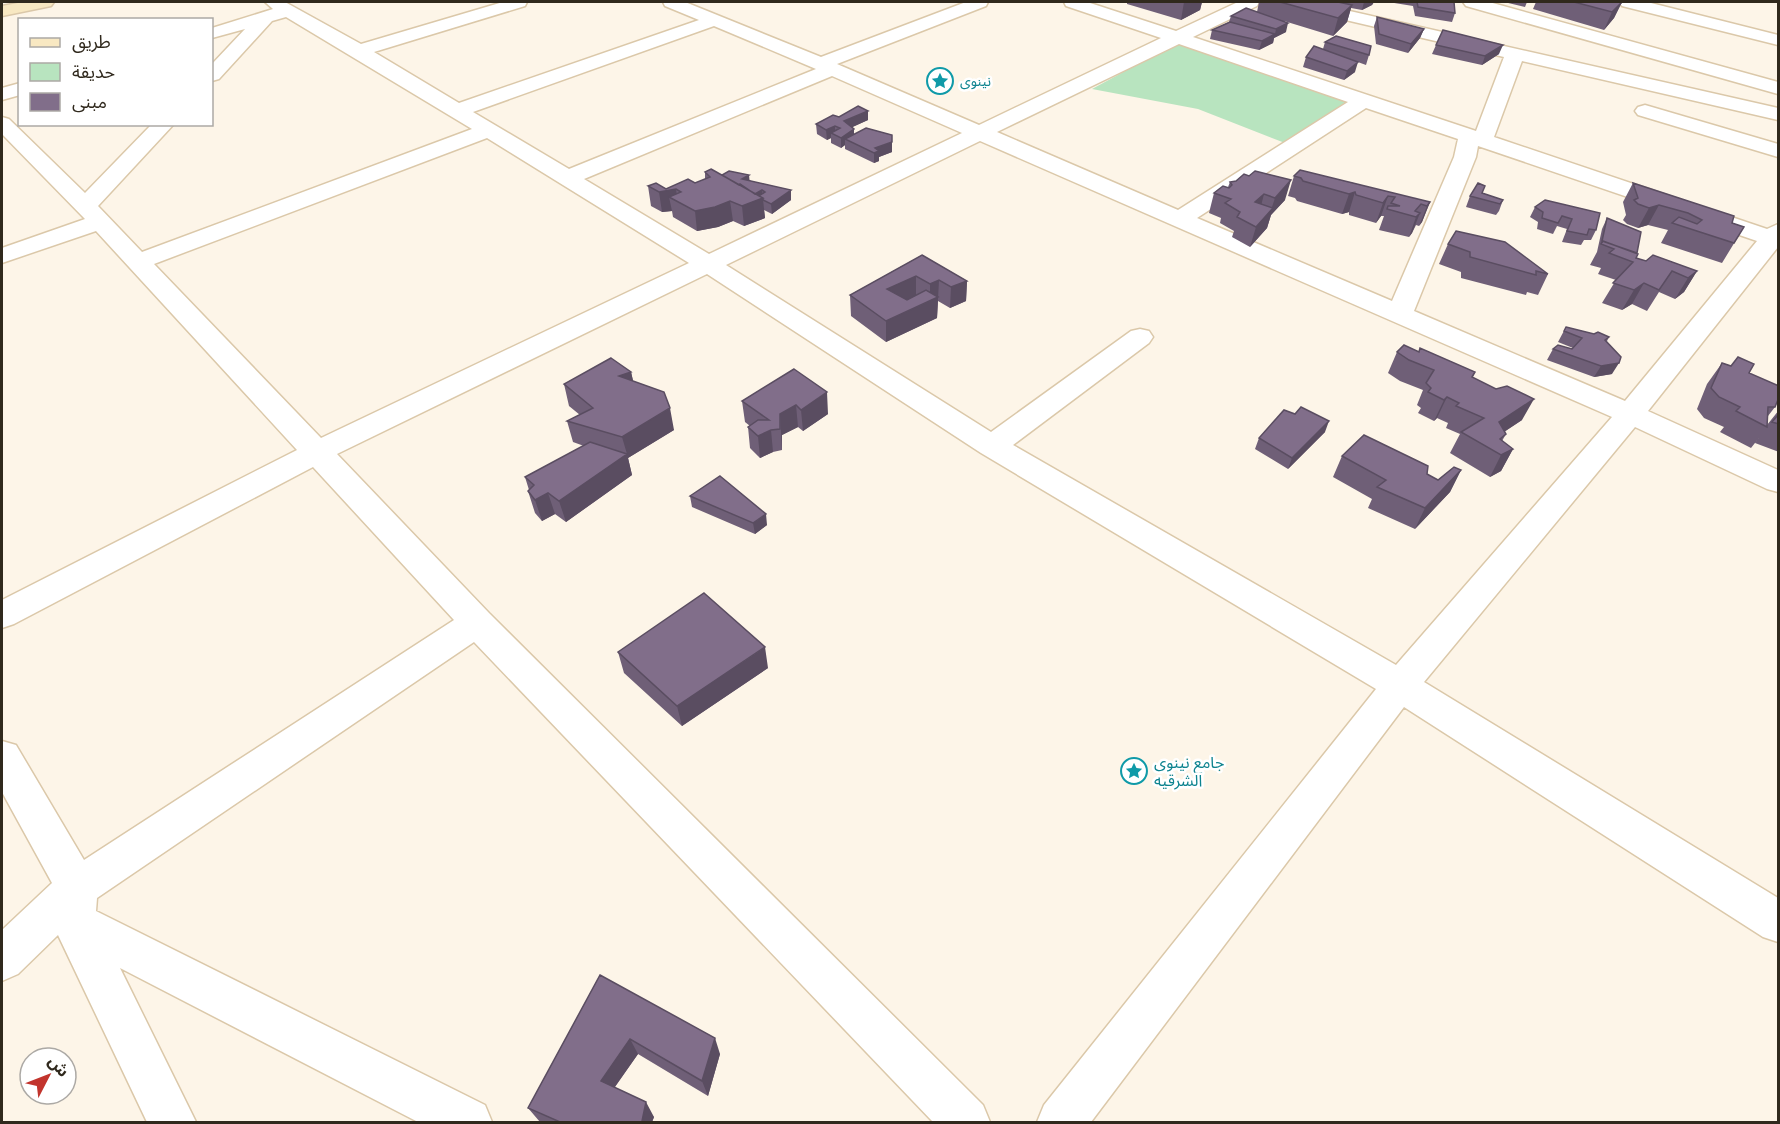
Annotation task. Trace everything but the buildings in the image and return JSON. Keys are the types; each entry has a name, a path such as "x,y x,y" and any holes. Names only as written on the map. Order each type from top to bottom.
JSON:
{"main road":[{"path":"2,11 45,2"}],"street":[{"path":"359,51 519,2"},
{"path":"671,2 826,66 1630,414 1779,482"},
{"path":"567,178 980,2"},
{"path":"1061,1122 1400,685 1630,414 1777,236 1476,138 1072,2"},
{"path":"2,615 317,452 1251,2"},
{"path":"1290,2 1779,114"},
{"path":"1472,2 1779,88"},
{"path":"1628,2 1779,40"},
{"path":"213,74 276,10"},
{"path":"213,33 276,10 359,51 707,263 992,446 1400,685 1779,922"},
{"path":"457,111 715,20"},
{"path":"1399,315 1465,157 1515,52"},
{"path":"2,94 18,90"},
{"path":"1178,220 1364,100"},
{"path":"1646,111 1779,151"},
{"path":"2,123 20,154 93,214 477,622 966,1122"},
{"path":"6,258 93,214 162,126"},
{"path":"138,262 488,130"},
{"path":"992,446 1140,337"},
{"path":"2,959 75,905 477,622"},
{"path":"2,757 75,905 172,1122"},
{"path":"75,905 468,1122"}],"green space":[{"path":"1179,42 1349,100 1285,143 1198,109 1092,89"}],"place":[{"name":"نينوى","path":"940,81"},
{"name":"جامع نينوى الشرقيه","path":"1134,771"}]}
